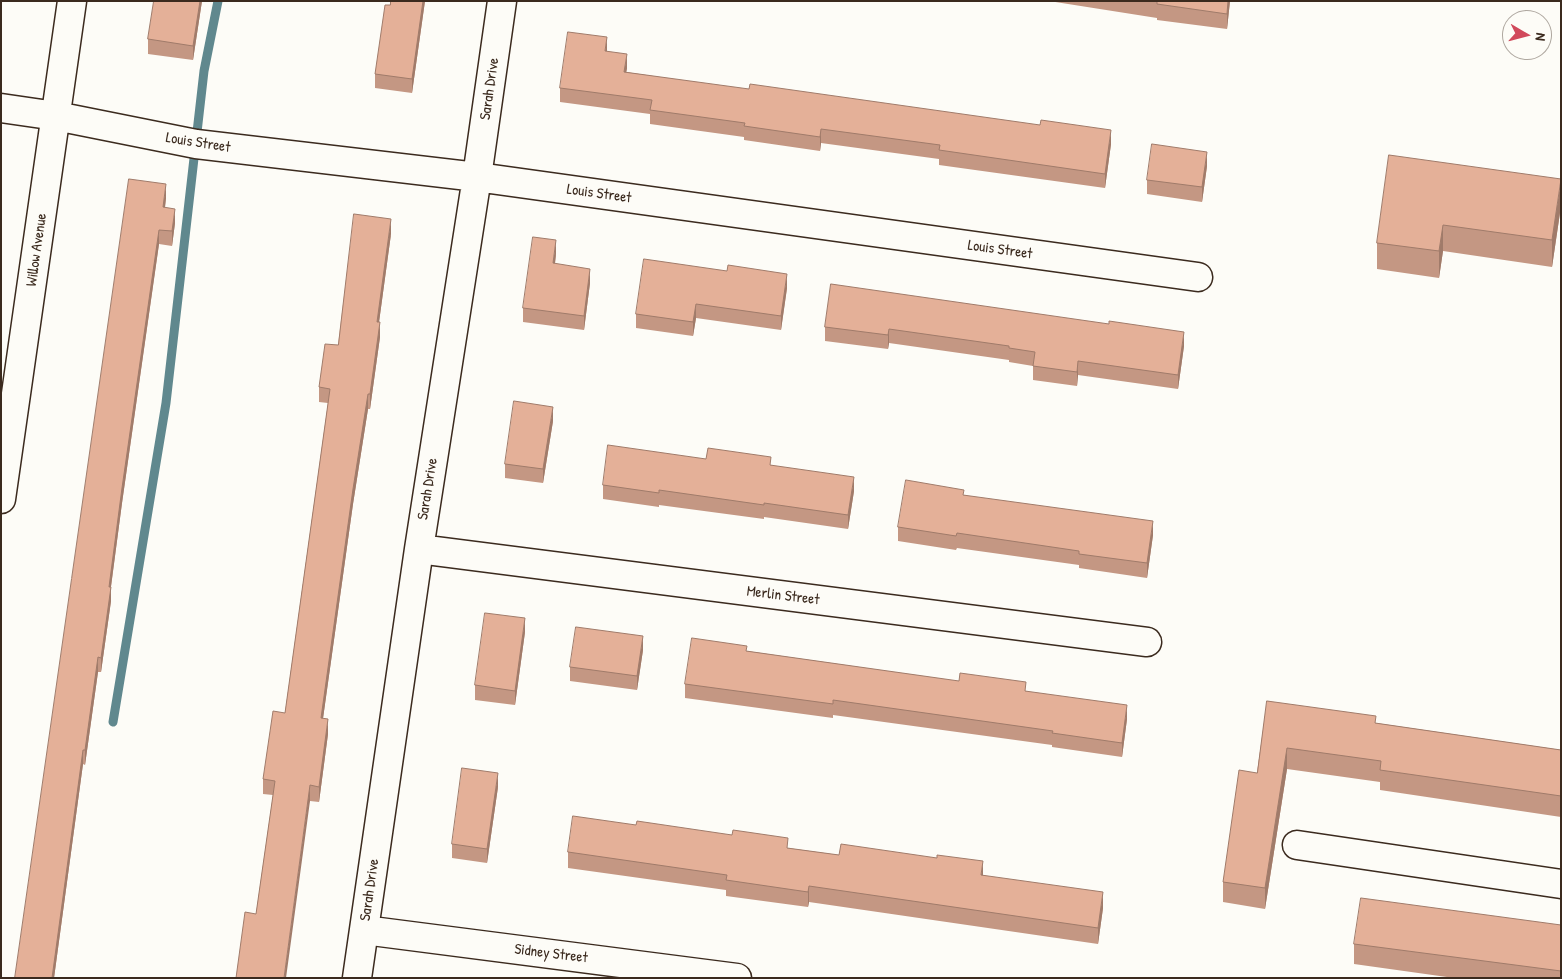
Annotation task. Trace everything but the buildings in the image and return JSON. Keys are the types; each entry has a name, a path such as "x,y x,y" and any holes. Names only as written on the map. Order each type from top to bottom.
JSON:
{"street":[{"name":"Willow Avenue","path":"1,499 72,1"},
{"name":"Sarah Drive","path":"357,978 418,550 478,177 502,1"},
{"name":"Louis Street","path":"1,108 56,116 196,144 478,177 1198,277"},
{"name":"Merlin Street","path":"418,550 1147,642"},
{"path":"1297,845 1561,884"},
{"name":"Sidney Street","path":"364,930 737,978"}],"waterway":[{"path":"113,722 166,403 204,71 218,1"}]}
